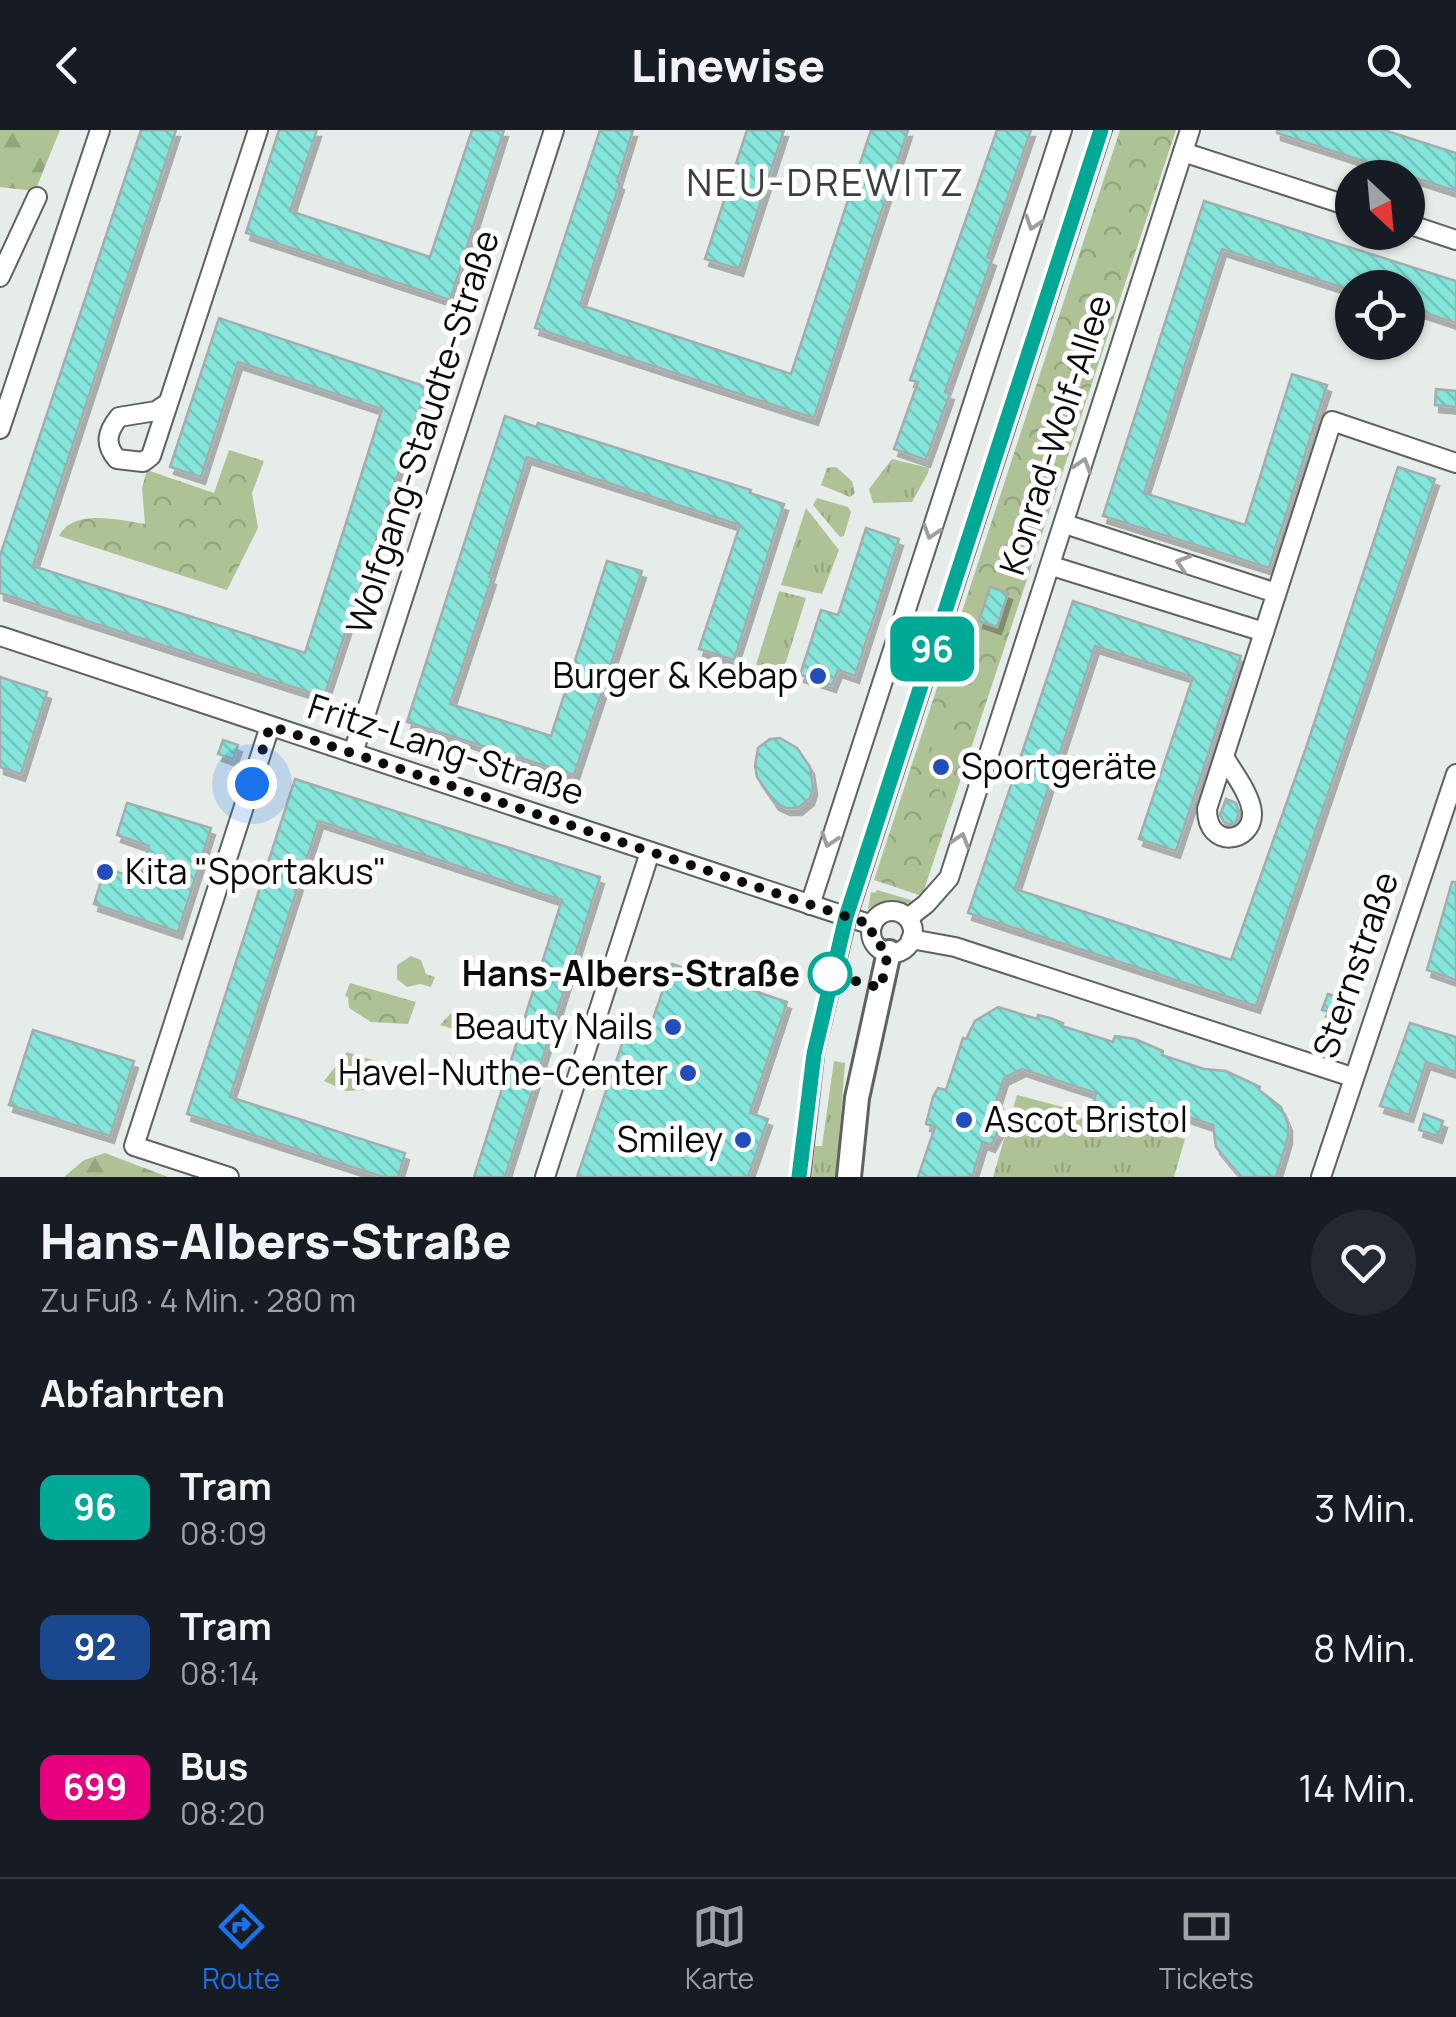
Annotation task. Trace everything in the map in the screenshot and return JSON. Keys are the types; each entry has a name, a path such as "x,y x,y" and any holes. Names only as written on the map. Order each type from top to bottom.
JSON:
{"street":[{"path":"0,429 100,130"},
{"path":"168,403 258,130"},
{"name":"Wolfgang-Staudte-Straße","path":"353,753 554,130"},
{"path":"810,905 1062,130"},
{"name":"Konrad-Wolf-Allee","path":"908,918 949,878 1190,130"},
{"path":"1183,152 1335,201"},
{"path":"0,277 38,197"},
{"path":"1425,230 1456,240"},
{"path":"1224,756 1332,421 1456,463"},
{"path":"1064,524 1276,593"},
{"path":"1052,566 1264,632"},
{"name":"Fritz-Lang-Straße","path":"0,636 872,925"},
{"path":"229,1177 134,1146 270,726"},
{"name":"Sternstraße","path":"1321,1177 1456,774"},
{"path":"546,1177 650,852"},
{"path":"885,912 897,912 908,918 913,930 901,950 888,952 872,939 872,925 885,912"},
{"path":"911,939 955,948 1352,1077"},
{"path":"849,1177 857,1098 888,952"}],"green space":[{"path":"0,130 60,130 35,191 0,187"},
{"path":"1120,130 1176,130 922,896 874,880"},
{"path":"229,450 264,461 252,493 258,528 227,590 59,536 66,527 86,519 145,524 142,488 147,470 214,493"},
{"path":"892,459 929,468 928,473 912,502 873,503 869,489"},
{"path":"836,467 852,481 855,493 850,497 821,485 827,468"},
{"path":"817,498 848,507 851,512 844,536 840,537 813,505"},
{"path":"806,508 839,550 822,594 781,585"},
{"path":"779,591 806,598 784,665 756,665"},
{"name":"Sportgeräte","path":"954,728 941,796 930,738"},
{"path":"877,890 911,900 913,904 886,902 868,909 871,892"},
{"path":"411,956 421,960 426,974 435,977 431,987 407,987 397,979 397,965"},
{"path":"350,983 416,1002 408,1024 371,1022 349,1008 345,996"},
{"path":"455,1009 488,1019 481,1037 440,1025"},
{"path":"347,1052 382,1063 377,1070 377,1083 363,1090 346,1091 324,1081"},
{"path":"834,1061 845,1063 836,1177 812,1177 815,1146 822,1146"},
{"path":"1017,1095 1185,1139 1174,1177 993,1177"},
{"path":"105,1153 168,1177 64,1177 84,1160"}],"building":[{"path":"141,130 176,130 33,566 305,653 382,409 238,362 201,477 170,467 219,318 427,387 324,697 0,593 0,556"},
{"path":"279,130 317,130 290,211 430,257 472,130 504,130 450,300 246,233"},
{"path":"600,130 633,130 580,305 791,374 871,130 908,130 814,418 535,328"},
{"path":"747,130 784,130 739,269 705,259"},
{"path":"997,130 1031,130 987,257 992,259 945,392 950,393 926,460 894,449 918,382 910,380"},
{"path":"1384,130 1456,153 1456,191 1425,181 1425,160 1360,160 1277,133"},
{"path":"1204,201 1335,243 1335,250 1358,250 1421,270 1335,270 1335,285 1222,249 1144,493 1245,525 1292,374 1327,385 1269,568 1103,516"},
{"path":"1425,271 1456,281 1456,323 1425,313"},
{"path":"1436,389 1456,391 1456,407 1435,405"},
{"path":"505,416 751,490 750,493 784,504 734,660 699,649 740,525 527,457 450,704 551,736 607,561 642,571 574,775 407,722"},
{"path":"1398,467 1435,479 1256,1006 968,913 1073,601 1241,656 1176,851 1139,839 1193,677 1095,646 1015,889 1231,960 1307,745"},
{"path":"866,528 899,539 855,676 838,670 832,685 800,675 821,610 838,615"},
{"path":"990,587 1008,593 997,627 979,621"},
{"path":"0,677 47,692 21,774 0,767"},
{"path":"780,738 797,748 810,767 813,788 810,798 798,808 775,803 757,777 758,748 770,739"},
{"path":"223,740 238,745 233,759 218,754"},
{"path":"295,779 600,877 505,1177 474,1177 562,900 319,821 230,1097 405,1153 398,1177 383,1177 187,1114"},
{"path":"1226,799 1236,803 1239,812 1236,822 1230,825 1220,815"},
{"path":"127,803 211,828 178,932 94,904 105,868 139,879 149,846 117,835"},
{"path":"1452,882 1456,882 1456,980 1427,970"},
{"name":"Havel-Nuthe-Center","path":"672,964 708,976 711,968 736,977 734,984 787,1002 750,1113 768,1119 748,1177 577,1177 628,1026 648,1033"},
{"path":"1328,994 1349,1001 1344,1016 1322,1010"},
{"path":"998,1007 1037,1019 1038,1015 1050,1018 1063,1023 1062,1026 1113,1042 1115,1036 1135,1039 1163,1051 1162,1055 1204,1069 1226,1071 1260,1087 1281,1107 1288,1124 1276,1177 1241,1177 1216,1147 1213,1125 1174,1112 1172,1118 1144,1109 1142,1116 1117,1113 1094,1100 1096,1093 1022,1069 1004,1078 995,1106 1003,1109 1000,1128 991,1145 983,1142 972,1177 918,1177 935,1127 926,1124 933,1097 938,1088 946,1090 963,1038 966,1039 975,1021"},
{"path":"1410,1023 1456,1037 1456,1072 1426,1062 1409,1115 1380,1106"},
{"path":"33,1030 134,1061 110,1136 9,1105"},
{"path":"1424,1114 1443,1121 1438,1136 1419,1130"}],"tram line":[{"name":"96","path":"799,1177 804,1120 830,972 1101,130"},
{"path":"810,1177 824,1054 856,920 1112,130"}],"place":[{"name":"Burger & Kebap","path":"818,676"},
{"name":"Sportgeräte","path":"941,767"},
{"name":"Kita \"Sportakus\"","path":"105,872"},
{"name":"Hans-Albers-Straße","path":"830,974"},
{"name":"Beauty Nails","path":"673,1027"},
{"name":"Havel-Nuthe-Center","path":"688,1073"},
{"name":"Ascot Bristol","path":"964,1120"},
{"name":"Smiley","path":"743,1140"}],"district":[{"name":"NEU-DREWITZ","path":"826,183"}],"route":[{"path":"252,784 270,726 872,925 872,939 888,952 881,988 830,974"}]}
